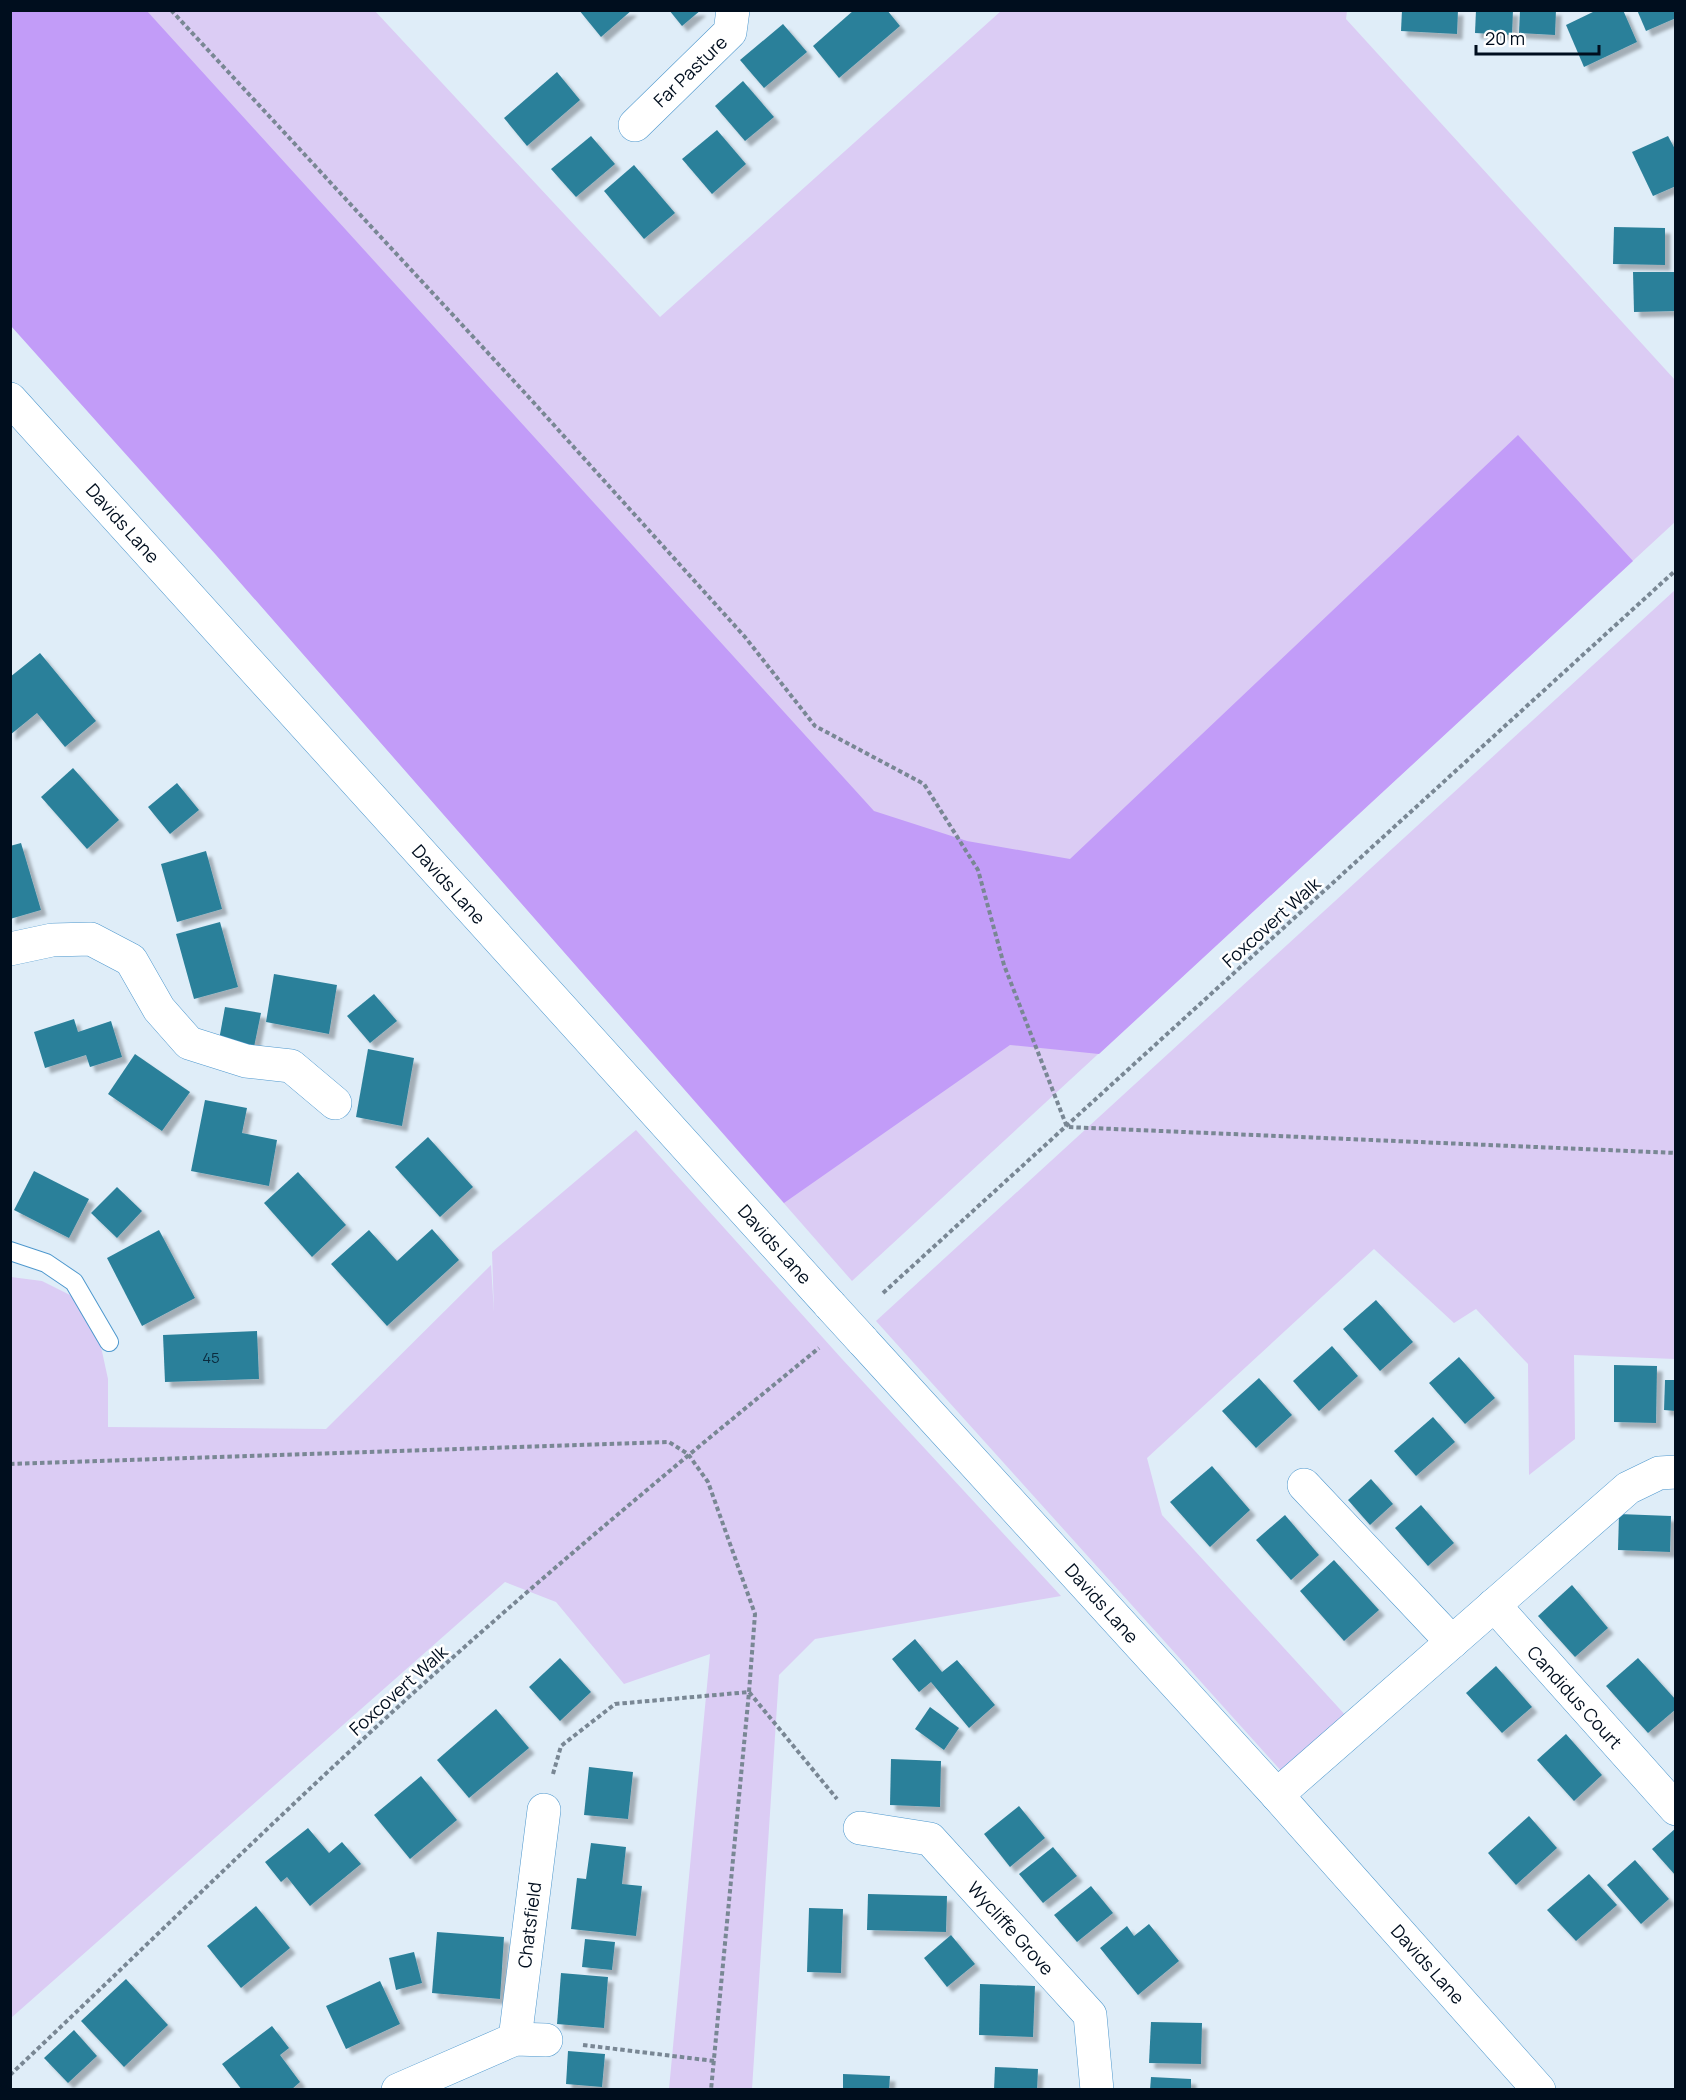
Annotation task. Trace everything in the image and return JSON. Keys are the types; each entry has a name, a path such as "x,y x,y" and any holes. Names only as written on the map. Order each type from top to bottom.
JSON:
{"street":[{"name":"Far Pasture","path":"635,125 730,32 733,10"},
{"name":"Davids Lane","path":"10,399 1277,1795 1539,2090"},
{"path":"10,949 51,940 91,939 131,960 159,1009 189,1043 246,1061 291,1066 335,1102"},
{"path":"1277,1795 1628,1488 1659,1473 1676,1472"},
{"path":"1304,1485 1452,1642"},
{"name":"Candidus Court","path":"1494,1605 1669,1790"},
{"name":"Chatsfield","path":"531,2040 544,1810"},
{"name":"Wycliffe Grove","path":"860,1828 930,1839 1090,2015 1097,2090"},
{"path":"398,2090 531,2040"}],"lane":[{"path":"10,1251 46,1263 74,1282 109,1342"}],"path":[{"path":"171,10 525,393 738,628 815,726 924,784 978,870 1004,965 1067,1126 1676,1153"},
{"name":"Foxcovert Walk","path":"883,1293 1676,570"},
{"name":"Foxcovert Walk","path":"10,2075 375,1728 688,1454 822,1346"},
{"path":"10,1464 669,1442 688,1454 708,1482 755,1614 711,2090"},
{"path":"544,1810 561,1746 615,1704 749,1692"},
{"path":"749,1692 860,1828"},
{"path":"531,2040 714,2061"}],"shaded area":[{"path":"10,11 375,11 660,317 1001,11 1347,11 1346,19 1675,380 1675,522 852,1281 11,320"},
{"path":"10,11 147,11 874,811 967,841 1070,859 1518,435 1633,561 1099,1054 1010,1045 784,1203 216,555 11,326"},
{"path":"1675,590 1675,1359 1574,1355 1575,1439 1529,1475 1528,1364 1476,1309 1454,1323 1374,1249 1147,1458 1162,1515 1348,1718 1284,1774 876,1321"},
{"path":"636,1130 842,1359 1061,1596 815,1639 779,1675 752,2089 669,2089 710,1654 624,1684 556,1602 505,1582 11,2018 11,1277 42,1281 80,1300 98,1333 108,1379 108,1427 326,1429 491,1265 494,1312 492,1252"}],"building":[{"path":"579,10 632,10 601,37"},
{"path":"669,10 701,10 682,26"},
{"path":"854,10 887,10 900,26 839,78 813,46"},
{"path":"1402,10 1458,10 1457,34 1401,31"},
{"path":"1476,10 1513,10 1512,35 1475,33"},
{"path":"1520,10 1556,10 1555,35 1519,33"},
{"path":"1597,10 1623,10 1637,42 1584,67 1566,25"},
{"path":"1637,10 1676,10 1676,18 1646,31"},
{"path":"783,24 807,52 764,88 740,60"},
{"path":"557,72 580,100 527,146 504,118"},
{"path":"743,81 774,117 745,141 715,106"},
{"path":"717,130 746,164 712,194 682,159"},
{"path":"591,136 615,164 576,197 551,169"},
{"path":"1668,136 1676,151 1676,186 1653,196 1632,152"},
{"path":"634,165 675,213 644,239 604,191"},
{"path":"1614,227 1665,228 1665,265 1613,264"},
{"path":"1633,272 1676,272 1676,311 1634,312"},
{"path":"40,653 96,721 65,747 37,713 10,735 10,677"},
{"path":"73,768 119,820 87,849 41,797"},
{"path":"177,783 199,810 170,834 148,807"},
{"path":"21,843 41,910 10,919 10,846"},
{"path":"206,851 222,909 177,922 161,864"},
{"path":"220,922 238,987 194,999 176,934"},
{"path":"274,974 337,985 329,1034 266,1022"},
{"path":"374,994 397,1021 370,1043 347,1016"},
{"path":"225,1007 261,1013 254,1047 219,1040"},
{"path":"74,1019 78,1032 111,1021 122,1057 90,1067 86,1055 45,1068 34,1032"},
{"path":"368,1049 414,1058 402,1126 356,1117"},
{"path":"135,1054 190,1092 162,1131 108,1094"},
{"path":"205,1100 247,1108 242,1133 277,1140 269,1186 191,1171"},
{"path":"428,1137 473,1187 440,1217 395,1167"},
{"path":"34,1171 89,1199 69,1238 14,1210"},
{"path":"298,1172 346,1225 312,1257 264,1203"},
{"path":"117,1187 142,1211 117,1238 91,1213"},
{"path":"432,1229 459,1260 387,1326 331,1264 369,1230 397,1261"},
{"path":"159,1230 195,1298 142,1326 107,1258"},
{"path":"1376,1300 1413,1342 1380,1371 1343,1329"},
{"path":"257,1331 259,1379 165,1382 163,1335"},
{"path":"1332,1346 1358,1376 1319,1411 1293,1381"},
{"path":"1459,1357 1495,1398 1465,1424 1429,1383"},
{"path":"1614,1365 1657,1366 1656,1423 1614,1422"},
{"path":"1259,1378 1292,1415 1256,1448 1222,1411"},
{"path":"1665,1380 1676,1380 1676,1411 1664,1410"},
{"path":"1433,1417 1455,1442 1416,1476 1394,1451"},
{"path":"1212,1466 1250,1510 1210,1547 1170,1502"},
{"path":"1371,1479 1393,1504 1370,1525 1348,1500"},
{"path":"1421,1505 1454,1543 1428,1566 1395,1528"},
{"path":"1619,1514 1671,1516 1670,1552 1618,1550"},
{"path":"1285,1515 1319,1555 1291,1580 1256,1540"},
{"path":"1334,1560 1379,1610 1344,1641 1300,1591"},
{"path":"1572,1585 1608,1628 1575,1657 1538,1616"},
{"path":"915,1639 942,1672 957,1660 995,1705 969,1728 931,1682 919,1692 892,1659"},
{"path":"560,1658 591,1692 560,1721 529,1687"},
{"path":"1638,1658 1676,1700 1676,1709 1648,1733 1606,1686"},
{"path":"1496,1666 1532,1707 1502,1733 1466,1693"},
{"path":"930,1707 959,1728 944,1750 915,1729"},
{"path":"496,1709 529,1748 469,1798 437,1760"},
{"path":"1566,1734 1602,1775 1574,1801 1537,1760"},
{"path":"891,1759 941,1761 940,1807 890,1805"},
{"path":"589,1767 633,1772 628,1819 584,1815"},
{"path":"421,1776 457,1820 410,1859 374,1815"},
{"path":"1019,1806 1045,1838 1010,1867 984,1834"},
{"path":"1529,1816 1557,1848 1516,1885 1488,1853"},
{"path":"308,1828 329,1853 342,1842 361,1864 310,1906 287,1877 281,1882 265,1862"},
{"path":"1676,1828 1676,1876 1652,1849"},
{"path":"591,1843 626,1847 622,1884 642,1886 636,1936 571,1929 577,1878 586,1879"},
{"path":"1053,1847 1077,1876 1043,1903 1019,1874"},
{"path":"1635,1860 1669,1899 1641,1924 1607,1885"},
{"path":"1589,1874 1617,1905 1576,1941 1547,1910"},
{"path":"1091,1886 1113,1913 1077,1942 1054,1915"},
{"path":"868,1894 947,1896 946,1932 867,1930"},
{"path":"256,1906 290,1948 241,1988 207,1946"},
{"path":"809,1908 843,1909 841,1973 807,1972"},
{"path":"1149,1924 1179,1961 1138,1995 1100,1948 1127,1926 1134,1936"},
{"path":"437,1932 504,1937 500,1999 432,1993"},
{"path":"951,1935 975,1964 947,1987 924,1958"},
{"path":"585,1939 615,1942 612,1970 582,1967"},
{"path":"414,1952 422,1983 396,1990 389,1958"},
{"path":"561,1973 608,1977 604,2028 557,2024"},
{"path":"126,1979 168,2025 124,2067 81,2021"},
{"path":"380,1981 400,2024 346,2049 326,2006"},
{"path":"980,1984 1035,1986 1033,2037 979,2035"},
{"path":"1151,2022 1202,2023 1201,2064 1149,2063"},
{"path":"272,2026 289,2048 280,2055 300,2082 291,2090 242,2090 222,2064"},
{"path":"74,2030 97,2056 68,2083 44,2058"},
{"path":"568,2051 605,2054 602,2087 566,2084"},
{"path":"995,2067 1038,2069 1037,2090 994,2090"},
{"path":"843,2074 890,2076 889,2090 843,2090"},
{"path":"1151,2077 1191,2079 1191,2090 1150,2090"}]}
